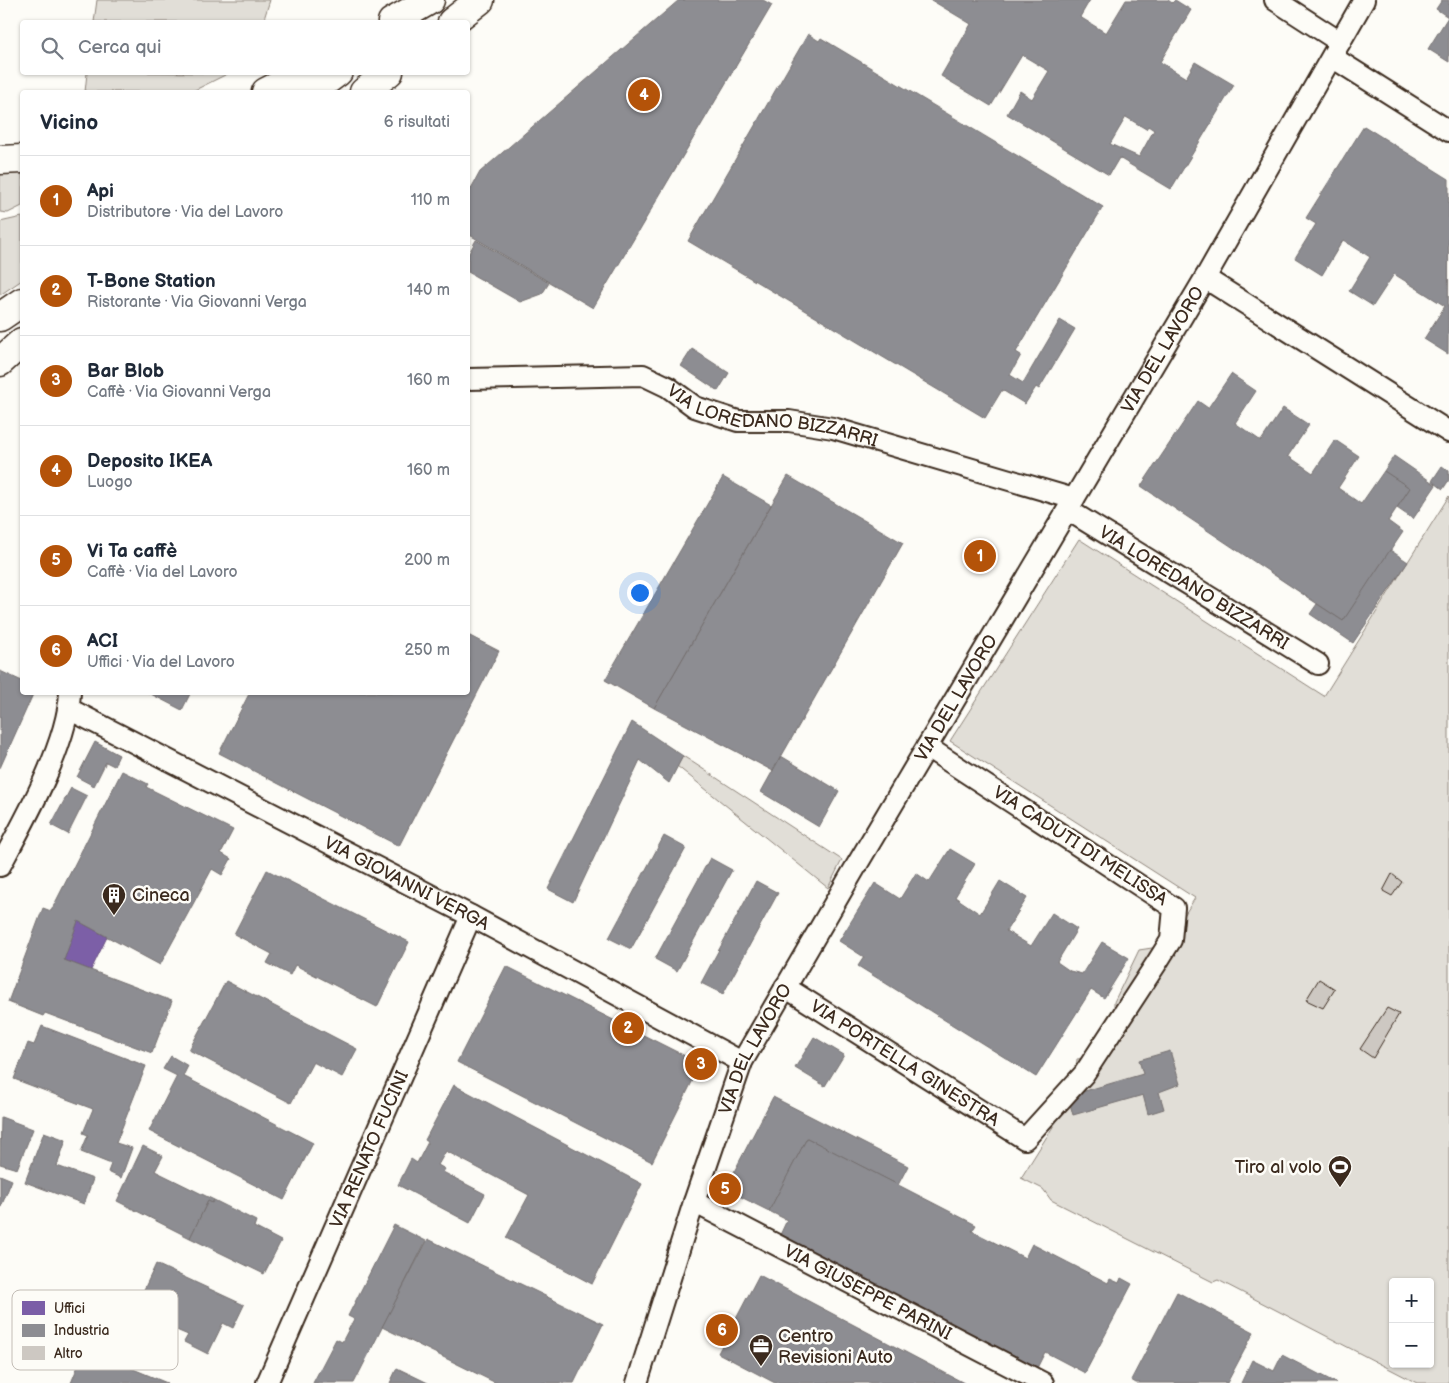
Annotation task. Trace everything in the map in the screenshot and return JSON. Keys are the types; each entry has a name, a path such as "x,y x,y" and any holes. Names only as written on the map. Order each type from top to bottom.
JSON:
{"highway":[{"path":"396,20 431,0"},
{"path":"405,20 431,0"},
{"path":"455,20 480,0"},
{"path":"270,90 300,75"},
{"path":"314,90 334,75"},
{"path":"366,90 385,75"},
{"path":"0,160 20,159"},
{"path":"0,318 20,303"},
{"path":"0,356 20,343"},
{"path":"0,362 20,344"}],"street":[{"path":"1275,0 1336,49 1449,131"},
{"name":"VIA DEL LAVORO","path":"637,1383 694,1202 742,1062 1205,278 1364,0"},
{"path":"1205,278 1449,432"},
{"name":"VIA LOREDANO BIZZARRI","path":"470,378 643,375 668,387 695,407 738,421 789,421 833,428 1071,505 1318,664"},
{"path":"0,866 48,770 70,701"},
{"name":"VIA GIOVANNI VERGA","path":"70,701 742,1062"},
{"name":"VIA CADUTI DI MELISSA","path":"927,747 1174,908 1171,940 1084,1074 1025,1139"},
{"name":"VIA RENATO FUCINI","path":"267,1383 471,916"},
{"name":"VIA PORTELLA GINESTRA","path":"785,988 1025,1139"},
{"name":"VIA GIUSEPPE PARINI","path":"694,1202 1043,1383"}],"shaded area":[{"path":"97,0 270,0 264,20 94,20"},
{"path":"87,75 225,75 195,90 85,90"},
{"path":"20,169 20,207 8,213 0,212 0,170"},
{"path":"20,217 20,281 0,295 0,222"},
{"path":"1449,496 1449,1383 1417,1383 1218,1280 1213,1282 1051,1200 1043,1189 1021,1178 1074,1093 1077,1059 1096,1057 1114,1028 1114,1002 1139,950 1165,946 1195,898 950,741 1079,539 1324,696"},
{"path":"683,756 842,860 828,888 677,766"}],"building: Uffici":[{"path":"78,921 107,937 91,970 64,960"}],"building: Industria":[{"path":"679,0 763,0 772,5 593,308 470,235 470,190 480,172"},
{"path":"931,0 1090,0 1080,17 1106,33 1126,0 1168,0 1172,3 1175,0 1191,10 1160,62 1186,78 1195,62 1234,85 1171,189 1119,158 1109,175 1007,114 1020,91 1032,99 1049,71 1022,55 991,106 941,76 971,24","holes":["1126,117 1146,129 1148,126 1154,130 1139,157 1110,144"]},
{"path":"1442,0 1449,0 1449,62 1428,49 1448,17 1436,9"},
{"path":"808,34 819,41 821,38 1103,207 1016,352 1021,355 1010,375 1023,383 1060,320 1075,329 1039,389 1036,387 1025,404 1002,390 985,418 688,241"},
{"path":"1364,126 1449,179 1448,354 1424,339 1445,306 1394,274 1373,306 1349,291 1370,257 1343,240 1322,275 1295,258 1316,224 1306,218"},
{"path":"476,240 549,283 542,294 520,302 470,273 470,251"},
{"path":"692,349 729,373 718,391 681,366"},
{"path":"1231,374 1256,391 1235,423 1261,441 1283,408 1309,425 1288,456 1313,473 1335,440 1359,456 1338,488 1361,504 1384,471 1410,488 1388,521 1403,532 1343,621 1141,486 1198,401 1208,408"},
{"path":"1394,456 1436,485 1413,519 1397,508 1410,488 1384,471"},
{"path":"1442,466 1449,471 1449,480 1443,489 1432,481"},
{"path":"788,476 903,543 773,771 654,708"},
{"path":"723,477 771,505 654,708 605,680"},
{"path":"1390,550 1408,562 1353,643 1310,614 1317,604 1343,621"},
{"path":"470,636 499,651 399,846 219,753 248,695 470,695"},
{"path":"0,671 20,680 20,695 33,695 0,768"},
{"path":"153,695 190,695 182,710"},
{"path":"632,722 683,756 669,783 640,760 573,902 548,889"},
{"path":"95,742 119,755 114,766 106,762 94,786 77,777"},
{"path":"781,756 839,791 819,827 761,792"},
{"name":"Cineca","path":"122,771 148,784 146,787 233,830 221,853 231,859 222,875 212,869 160,965 78,921 64,960 172,1001 152,1053 45,1013 43,1016 8,1002 43,908 51,911"},
{"path":"71,788 87,796 68,834 51,825"},
{"path":"664,836 686,848 631,949 609,938"},
{"path":"950,849 975,864 955,897 980,914 1000,881 1027,898 1006,931 1031,946 1052,913 1077,929 1057,962 1070,971 1082,974 1102,942 1129,958 1104,998 1091,990 1036,1077 858,966 864,957 839,941 875,883 900,899 916,873 929,882"},
{"path":"710,858 732,870 677,971 655,959"},
{"path":"267,870 409,942 377,1007 295,965 290,975 267,963 272,954 234,934"},
{"path":"756,881 778,893 723,994 701,983"},
{"path":"506,966 701,1064 652,1162 457,1062"},
{"path":"226,981 357,1049 342,1077 313,1062 291,1103 189,1050"},
{"path":"42,1026 146,1066 116,1143 132,1148 121,1178 108,1172 111,1164 81,1152 88,1135 83,1133 93,1109 14,1079 28,1043 34,1045"},
{"path":"814,1037 844,1055 825,1086 795,1068"},
{"path":"1170,1051 1180,1084 1159,1092 1164,1109 1148,1114 1143,1095 1073,1115 1068,1096 1143,1074 1139,1060"},
{"path":"171,1056 188,1066 183,1076 313,1143 284,1200 149,1131 177,1076 163,1069"},
{"path":"454,1085 642,1184 592,1284 506,1238 529,1195 446,1151 438,1165 445,1169 443,1172 485,1194 470,1223 398,1185 411,1159 417,1163 428,1142 425,1140"},
{"path":"773,1097 908,1166 898,1185 807,1138 769,1211 725,1189"},
{"path":"1,1117 33,1129 17,1169 0,1164"},
{"path":"44,1132 66,1140 57,1166 93,1179 84,1204 25,1182"},
{"path":"807,1138 976,1225 972,1231 1025,1258 1032,1244 1108,1283 1110,1279 1119,1283 1121,1278 1132,1284 1085,1373 1045,1352 1037,1368 780,1235 787,1220 769,1211"},
{"path":"143,1146 163,1156 155,1171 214,1200 212,1203 208,1201 190,1238 117,1201"},
{"path":"0,1175 12,1180 1,1207 0,1207"},
{"path":"214,1200 256,1221 254,1227 281,1241 264,1274 190,1238 208,1201 212,1203"},
{"path":"394,1225 426,1241 354,1383 313,1383 336,1339 342,1342 354,1319 348,1316"},
{"path":"428,1239 603,1324 574,1383 496,1383 382,1327"},
{"path":"156,1264 244,1305 233,1328 223,1323 208,1354 184,1342 188,1335 178,1331 178,1290 144,1290"},
{"path":"759,1275 964,1383 775,1383 718,1353"},
{"path":"1177,1292 1254,1332 1227,1383 1136,1383 1131,1380"},
{"path":"1282,1355 1336,1383 1241,1383 1252,1360 1274,1371"},
{"path":"397,1368 428,1383 390,1383"},
{"path":"76,1370 136,1370 167,1383 71,1383"}],"building: Altro":[{"path":"1392,874 1402,882 1392,896 1383,891"},
{"path":"1319,979 1335,989 1323,1008 1306,1000"},
{"path":"1387,1008 1399,1014 1373,1058 1360,1049"}],"place":[{"name":"Deposito IKEA","path":"644,95"},
{"name":"Api","path":"980,556"},
{"name":"Cineca","path":"114,916"},
{"name":"T-Bone Station","path":"628,1028"},
{"name":"Bar Blob","path":"701,1064"},
{"name":"Tiro al volo","path":"1340,1188"},
{"name":"Vi Ta caffè","path":"725,1189"},
{"name":"ACI","path":"722,1330"},
{"name":"Centro Revisioni Auto","path":"761,1367"}]}
